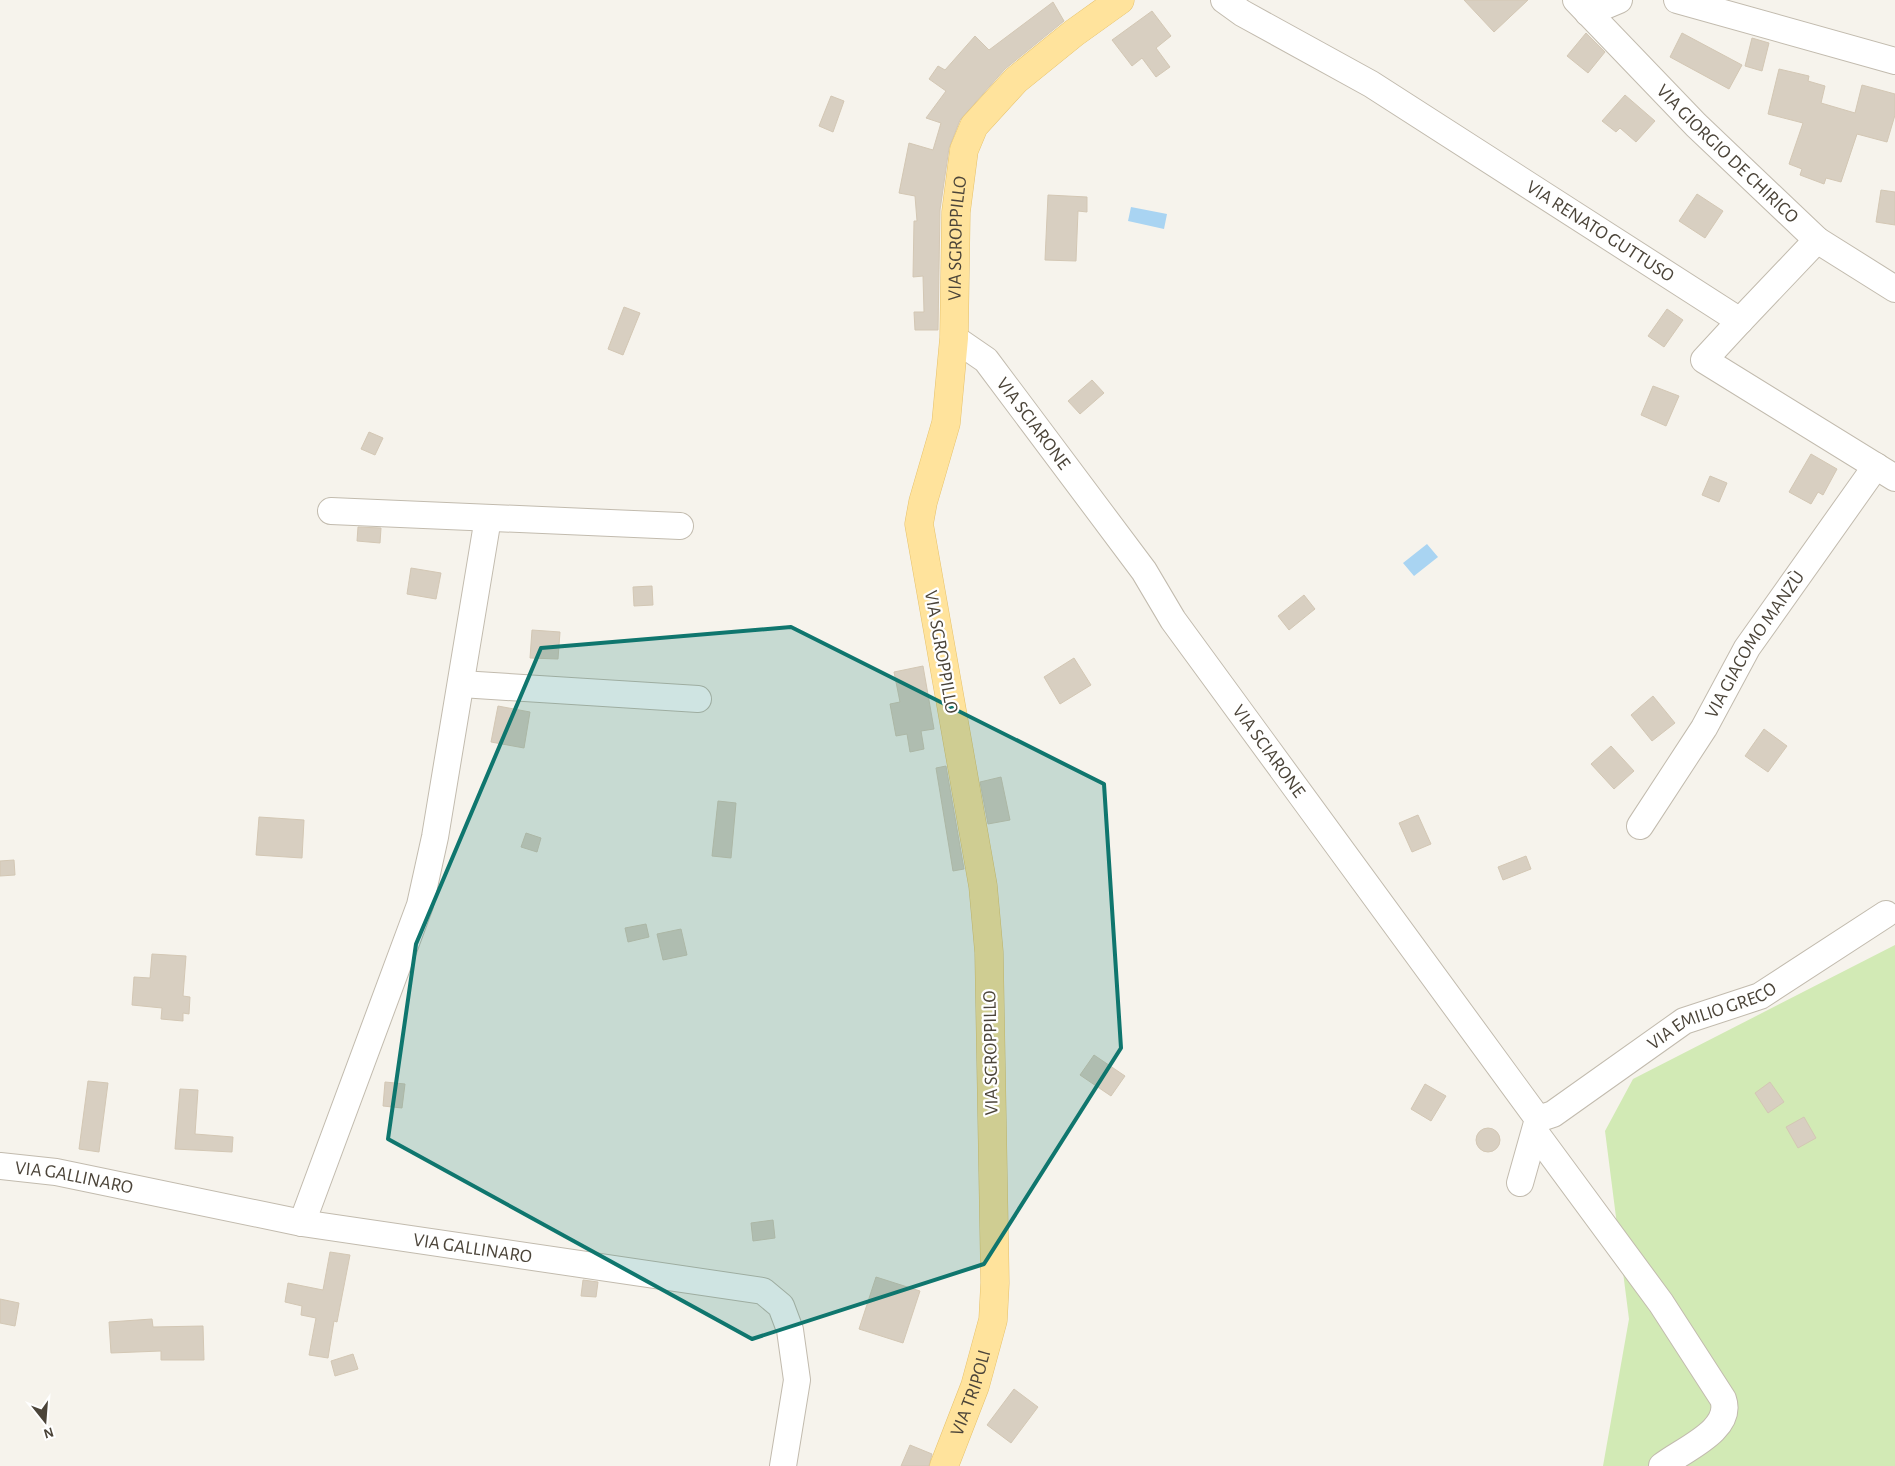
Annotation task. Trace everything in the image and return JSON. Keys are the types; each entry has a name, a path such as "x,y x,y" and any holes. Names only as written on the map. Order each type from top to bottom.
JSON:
{"main road":[{"name":"VIA SGROPPILLO","path":"993,1320 995,1283 989,961 986,918 983,886 920,524 923,502 946,423 954,338 956,212 964,150 974,126 1016,80 1074,33 1120,0"},
{"name":"VIA TRIPOLI","path":"944,1466 970,1402 993,1320"}],"street":[{"name":"VIA RENATO GUTTUSO","path":"1224,0 1242,13 1371,84 1740,321"},
{"path":"1582,6 1619,0"},
{"path":"1677,0 1895,61"},
{"name":"VIA GIORGIO DE CHIRICO","path":"1582,6 1696,125 1816,240 1895,289"},
{"path":"1816,240 1704,360 1885,472"},
{"name":"VIA SCIARONE","path":"954,338 986,360 1144,571 1173,620 1537,1125 1662,1303 1723,1399 1726,1406 1723,1418 1713,1431 1662,1466"},
{"name":"VIA GIACOMO MANZÙ","path":"1640,826 1704,728 1747,648 1885,472"},
{"path":"331,511 680,526"},
{"path":"302,1223 420,905 435,837 488,518"},
{"path":"461,684 698,699"},
{"name":"VIA EMILIO GRECO","path":"1537,1125 1684,1021 1760,996 1886,914"},
{"path":"1520,1183 1537,1125"},
{"name":"VIA GALLINARO","path":"0,1166 56,1172 302,1223 763,1291 781,1306 790,1330 797,1380 783,1466"}],"highlighted area":[{"path":"791,627 1104,784 1121,1048 984,1264 752,1339 388,1139 416,944 541,648"}],"green space":[{"path":"1895,945 1895,1466 1603,1466 1629,1319 1605,1131 1633,1079"}],"water":[{"path":"1131,207 1167,214 1164,229 1128,221"},
{"path":"1427,544 1438,557 1414,576 1403,563"}],"building":[{"path":"1464,0 1528,0 1494,32"},
{"path":"1053,2 1064,21 1005,69 960,120 949,148 940,210 938,330 915,330 914,312 924,312 923,276 913,277 914,221 917,221 915,196 899,193 909,143 933,150 941,123 926,118 946,91 929,79 938,66 945,70 975,36 989,50"},
{"path":"1152,11 1171,36 1156,48 1170,67 1156,77 1142,58 1132,66 1112,40"},
{"path":"1586,33 1605,52 1588,73 1567,56"},
{"path":"1682,33 1742,65 1729,89 1670,57"},
{"path":"1752,38 1769,43 1762,71 1745,66"},
{"path":"1779,69 1809,76 1808,81 1825,86 1821,103 1855,113 1862,85 1895,94 1895,115 1887,142 1857,134 1841,182 1826,178 1824,184 1800,175 1802,169 1789,164 1803,123 1768,114"},
{"path":"1625,95 1655,121 1636,142 1620,128 1616,132 1602,121"},
{"path":"831,96 844,101 833,132 819,126"},
{"path":"1881,190 1895,192 1895,225 1876,222"},
{"path":"1697,194 1723,211 1705,238 1679,221"},
{"path":"1048,195 1087,197 1087,212 1078,211 1076,261 1045,260"},
{"path":"624,307 640,313 623,355 608,349"},
{"path":"1667,309 1683,320 1664,347 1648,336"},
{"path":"1092,380 1104,393 1080,414 1068,401"},
{"path":"1653,386 1679,396 1666,426 1641,415"},
{"path":"369,432 383,438 375,455 361,449"},
{"path":"1811,454 1837,469 1823,495 1818,492 1811,504 1789,492"},
{"path":"1710,476 1727,483 1719,502 1702,495"},
{"path":"358,527 381,528 380,543 357,541"},
{"path":"411,568 441,573 436,599 407,594"},
{"path":"652,586 653,605 634,606 633,587"},
{"path":"1304,595 1315,609 1289,630 1278,616"},
{"path":"532,630 560,632 558,659 530,658"},
{"path":"1074,658 1091,685 1060,704 1044,677"},
{"path":"923,666 934,729 921,731 924,749 910,752 907,734 896,736 890,704 900,702 894,672"},
{"path":"1653,696 1675,723 1652,741 1631,715"},
{"path":"498,706 530,712 524,748 491,742"},
{"path":"1764,729 1787,746 1768,772 1745,756"},
{"path":"1611,746 1634,771 1614,789 1591,764"},
{"path":"946,766 964,869 953,871 936,768"},
{"path":"1001,777 1010,820 988,824 980,782"},
{"path":"718,801 736,803 731,858 712,856"},
{"path":"1418,815 1431,844 1412,852 1399,823"},
{"path":"259,817 304,820 302,858 256,855"},
{"path":"526,833 541,838 537,852 521,847"},
{"path":"1526,856 1531,869 1503,880 1498,867"},
{"path":"14,860 15,875 0,876 0,861"},
{"path":"646,924 649,937 628,942 625,928"},
{"path":"681,929 687,955 663,960 657,934"},
{"path":"152,954 186,956 183,996 190,997 189,1014 183,1013 183,1021 161,1019 162,1008 132,1005 134,977 150,978"},
{"path":"1094,1055 1125,1076 1111,1096 1080,1075"},
{"path":"88,1081 108,1083 99,1152 79,1149"},
{"path":"385,1082 405,1084 402,1108 383,1106"},
{"path":"1770,1082 1784,1102 1768,1113 1755,1093"},
{"path":"1425,1084 1446,1096 1431,1121 1411,1109"},
{"path":"180,1089 198,1090 195,1134 233,1137 232,1152 175,1149"},
{"path":"1804,1117 1816,1138 1798,1148 1786,1127"},
{"path":"1488,1128 1496,1132 1500,1140 1496,1148 1488,1152 1480,1148 1476,1140 1480,1132"},
{"path":"773,1220 775,1238 753,1241 751,1223"},
{"path":"330,1252 350,1255 337,1322 334,1321 328,1358 309,1355 316,1318 301,1315 302,1306 285,1302 288,1283 323,1290"},
{"path":"876,1277 920,1291 903,1343 859,1329"},
{"path":"583,1280 598,1282 596,1297 581,1296"},
{"path":"0,1299 19,1303 15,1326 0,1323"},
{"path":"152,1319 153,1327 203,1326 204,1360 161,1360 161,1351 111,1353 109,1322"},
{"path":"353,1354 358,1369 335,1376 331,1361"},
{"path":"1014,1389 1038,1407 1011,1443 987,1425"},
{"path":"910,1445 932,1454 929,1466 901,1466"}]}
